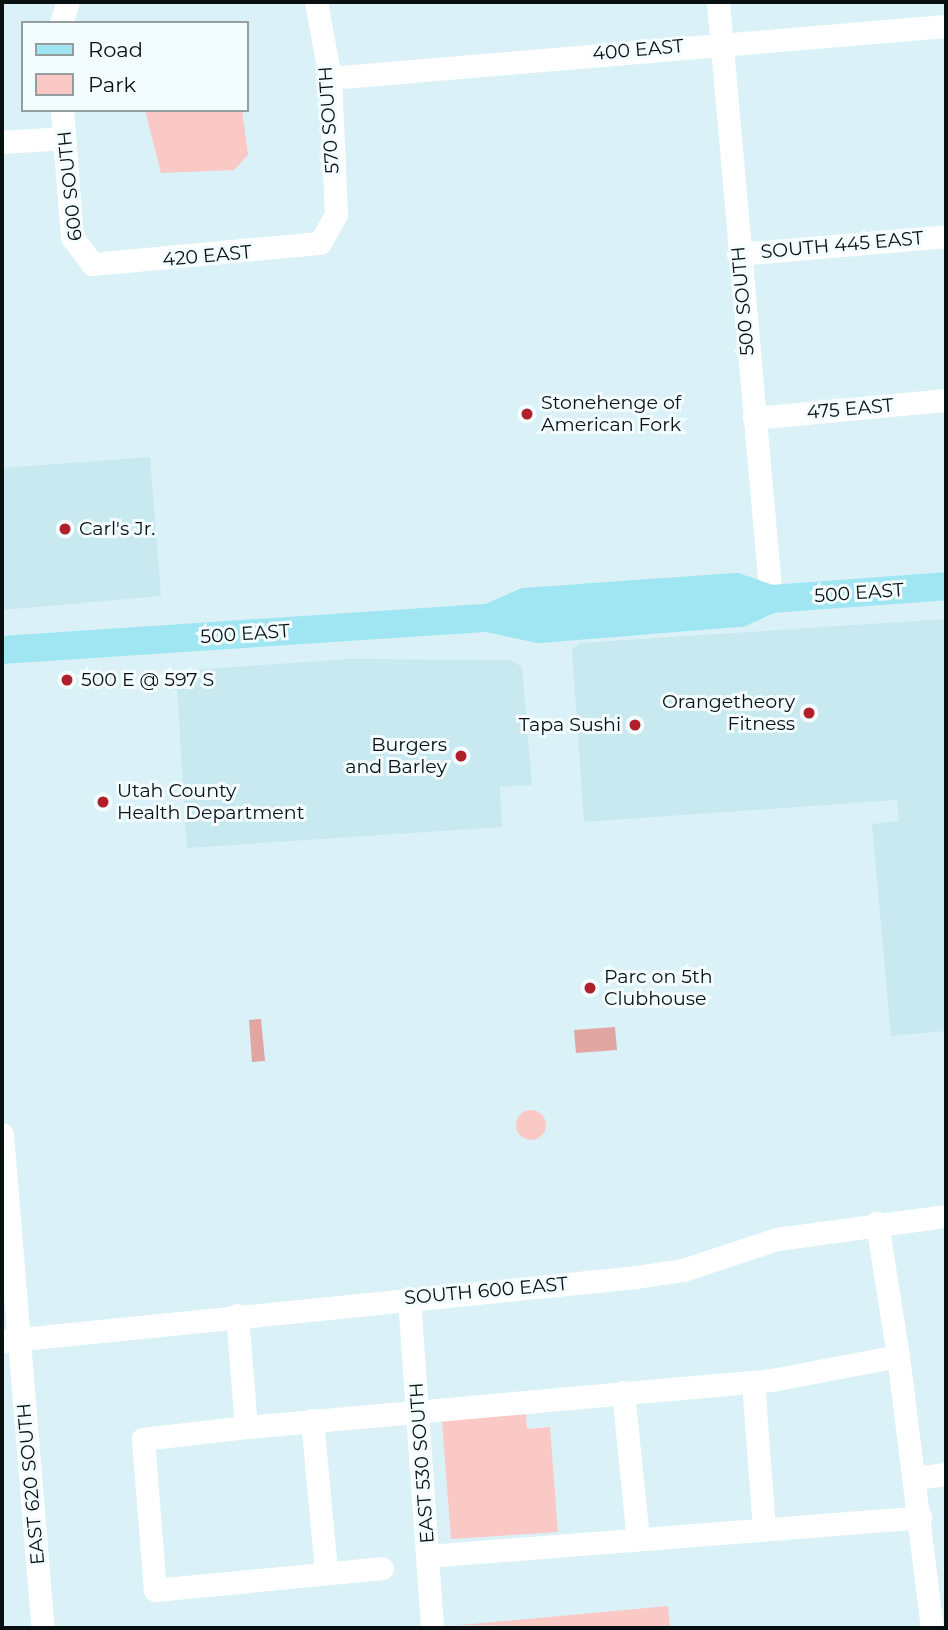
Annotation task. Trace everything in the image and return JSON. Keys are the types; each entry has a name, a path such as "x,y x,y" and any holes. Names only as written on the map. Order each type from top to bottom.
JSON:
{"main road":[{"name":"500 EAST","path":"2,650 488,618 539,629 740,613 771,599 946,586"}],"street":[{"path":"62,21 68,2"},
{"name":"570 SOUTH","path":"316,2 330,78 336,214 329,237"},
{"name":"500 SOUTH","path":"718,2 738,254 771,599"},
{"name":"400 EAST","path":"330,78 946,26"},
{"name":"600 SOUTH","path":"62,112 72,237 84,259"},
{"path":"2,142 64,138"},
{"name":"SOUTH 445 EAST","path":"738,254 946,236"},
{"name":"420 EAST","path":"84,259 100,265 182,259 310,246 329,237"},
{"name":"475 EAST","path":"754,418 946,400"},
{"name":"EAST 620 SOUTH","path":"2,1134 11,1340 43,1628"},
{"name":"SOUTH 600 EAST","path":"11,1340 683,1270 777,1240 877,1223 946,1216"},
{"path":"877,1223 920,1517 938,1599 932,1628"},
{"name":"EAST 530 SOUTH","path":"409,1298 419,1409 432,1628"},
{"path":"237,1315 246,1427"},
{"path":"382,1568 155,1590 143,1439 419,1409 753,1382 898,1356"},
{"path":"753,1382 764,1530"},
{"path":"623,1392 638,1539"},
{"path":"312,1420 326,1572"},
{"path":"916,1478 946,1474"},
{"path":"428,1556 920,1517"}],"shaded area":[{"path":"150,457 161,596 2,610 2,468"},
{"path":"946,619 946,1031 891,1036 872,824 899,821 897,800 584,822 572,650 580,643"},
{"path":"350,659 510,660 522,667 532,785 500,787 502,827 187,848 176,671"},
{"path":"261,1019 265,1061 252,1062 249,1020"},
{"path":"615,1027 617,1050 576,1053 574,1030"}],"green space":[{"path":"146,112 242,112 248,155 234,170 161,173"},
{"path":"531,1110 537,1111 545,1119 545,1131 537,1139 531,1140 525,1139 517,1131 516,1125 517,1119 525,1111"},
{"path":"526,1414 527,1429 550,1427 558,1532 451,1539 442,1421"},
{"path":"668,1606 670,1628 455,1625 472,1624"}],"place":[{"name":"Stonehenge of American Fork","path":"527,414"},
{"name":"Carl's Jr.","path":"65,529"},
{"name":"500 E @ 597 S","path":"67,680"},
{"name":"Orangetheory Fitness","path":"809,713"},
{"name":"Tapa Sushi","path":"635,725"},
{"name":"Burgers and Barley","path":"461,756"},
{"name":"Utah County Health Department","path":"103,802"},
{"name":"Parc on 5th Clubhouse","path":"590,988"}]}
